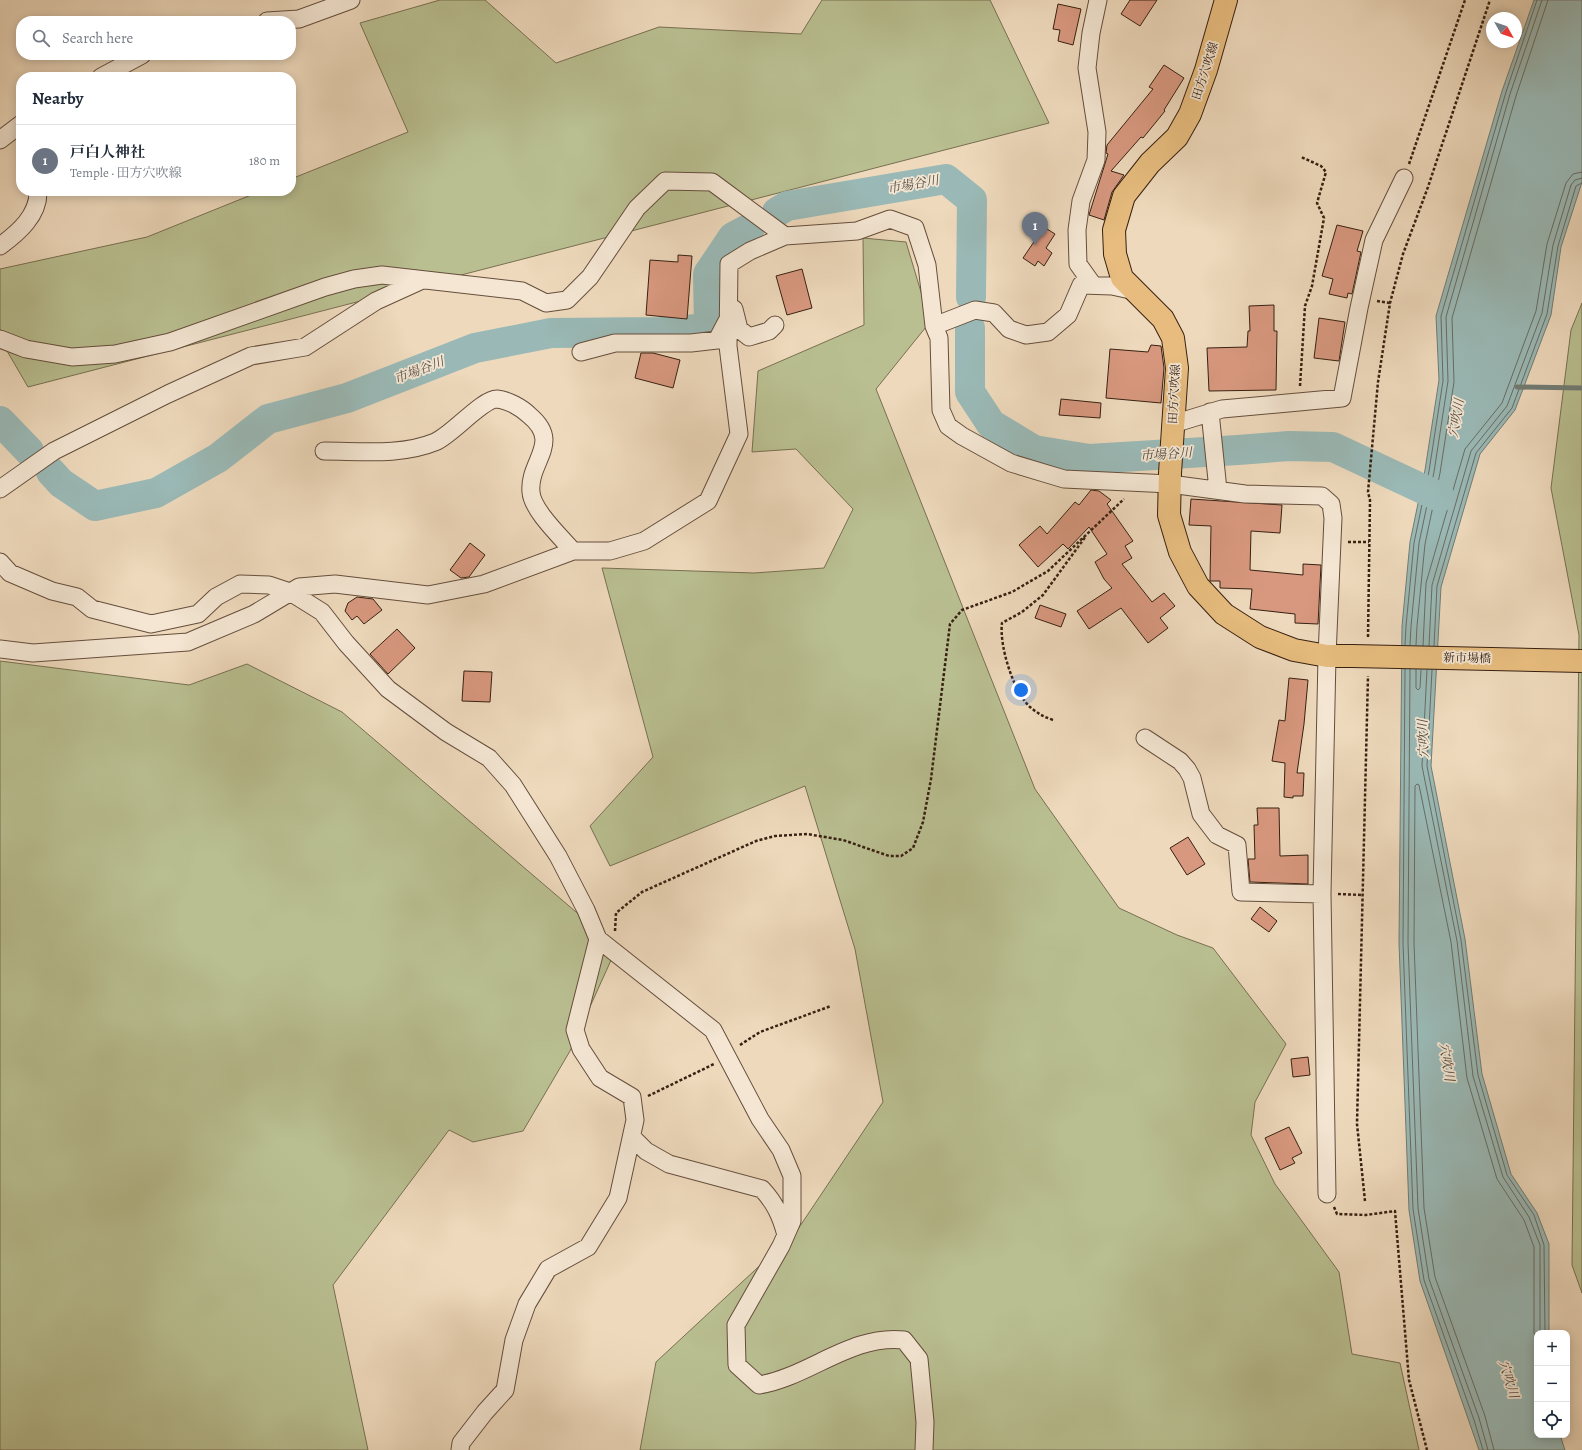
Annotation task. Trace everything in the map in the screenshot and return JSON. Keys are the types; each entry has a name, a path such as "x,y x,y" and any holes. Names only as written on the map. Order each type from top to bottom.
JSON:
{"main road":[{"name":"田方穴吹線","path":"1226,0 1206,70 1190,114 1177,137 1150,163 1124,196 1114,230 1115,254 1122,278 1163,319 1173,338 1178,368 1170,478 1169,515 1180,552 1198,586 1224,614 1260,637 1294,650 1327,656 1360,649"},
{"name":"新市場橋","path":"1360,649 1582,661"}],"street":[{"path":"296,19 351,0"},
{"path":"1084,0 1088,7 1086,23 1090,38"},
{"path":"1093,285 1078,264 1077,230 1081,202 1096,160 1097,132 1087,68 1090,38 1098,0"},
{"path":"110,72 133,60"},
{"path":"0,140 16,128"},
{"path":"1173,430 1211,420 1222,409 1342,398 1374,240 1404,178"},
{"path":"0,339 26,349 72,357 115,354 170,342 325,287 354,279 382,275 522,291 546,303 567,300 590,277 638,208 664,181 712,182 785,236"},
{"path":"0,246 14,236 25,224 38,202 38,196"},
{"path":"0,649 33,653 188,642 254,614 290,592 305,586 335,584 428,595 484,584 573,551 610,551 644,541 708,501 740,434 728,346 729,264 750,251 785,236 857,231 890,219 915,228 927,265 934,326 939,338 941,410 948,426 962,436 1011,463 1064,479 1134,482 1170,478 1218,483 1245,494 1322,496 1331,504 1333,518 1327,656 1327,1194"},
{"path":"0,490 54,451 168,394 251,356 305,347 376,301 420,280"},
{"path":"728,283 739,329 749,337 768,331 775,325"},
{"path":"934,326 975,310 994,313 1009,329 1026,335 1048,332 1068,315 1081,285 1112,286 1135,291"},
{"path":"581,352 615,343 691,343 716,340 728,319"},
{"path":"324,451 364,452 421,446 436,441 462,423 487,402 497,399 521,408 536,420 544,435 544,450 533,472 531,492 535,506 573,551"},
{"path":"1211,420 1218,483"},
{"path":"0,562 10,573 52,592 77,597 92,609 150,624 198,614 216,597 240,584 270,585 290,592 322,612 346,643 388,689 446,732 489,758 513,785 558,856 586,910 598,939 713,1030 760,1119 781,1150 792,1176 792,1221 786,1235 736,1325 737,1365 759,1385 776,1383 849,1348 888,1338 904,1340 919,1359 925,1422 924,1450"},
{"path":"1145,738 1180,761 1187,769 1192,778 1201,814 1217,835 1237,845 1241,892 1327,894"},
{"path":"460,1450 461,1443 485,1412 505,1390 514,1340 528,1304 548,1269 588,1247 618,1198 635,1120 632,1097 600,1078 581,1049 575,1030 598,939"},
{"path":"632,1137 646,1151 669,1164 762,1189 773,1201 779,1213 786,1235"}],"path":[{"path":"1404,178 1465,0"},
{"path":"1360,649 1370,500 1368,492 1378,382 1390,304 1403,254 1431,179 1490,0"},
{"path":"1299,402 1305,306 1312,286 1324,218 1317,203 1326,172 1321,166 1301,157"},
{"path":"614,953 616,913 642,892 756,841 775,836 807,834 843,840 889,856 901,856 913,848 923,822 931,779 950,624 962,610 1012,592 1048,571 1129,494 1134,482"},
{"path":"1054,720 1043,717 1028,706 1014,682 1000,635 1002,623 1022,612 1043,595 1092,529"},
{"path":"1365,1201 1357,1124 1368,673"},
{"path":"1327,894 1362,895"},
{"path":"633,1103 727,1056 760,1032 831,1006"},
{"path":"1327,1194 1337,1214 1366,1214 1395,1211 1409,1380 1427,1450"}],"green space":[{"path":"440,0 485,0 556,63 659,27 801,34 822,0 990,0 1049,123 28,387 0,339 0,269 147,237 249,196 296,196 296,177 408,132 360,23"},
{"path":"863,238 906,242 930,322 876,389 1035,789 1119,908 1177,935 1213,948 1286,1044 1255,1102 1251,1135 1275,1184 1339,1272 1352,1354 1400,1363 1419,1450 640,1450 656,1362 796,1232 883,1102 855,949 805,786 610,866 590,826 653,757 602,568 754,573 824,568 853,509 796,449 752,452 758,371 864,325"},
{"path":"1582,303 1582,1293 1572,1265 1579,635 1551,488 1571,330"},
{"path":"0,661 189,685 247,664 342,712 617,947 570,1051 523,1131 473,1142 449,1130 333,1285 368,1450 0,1450"}],"water":[{"name":"穴吹川","path":"1534,0 1582,0 1582,182 1561,247 1551,315 1515,410 1480,454 1441,587 1431,766 1465,939 1482,1074 1511,1174 1537,1213 1549,1244 1549,1330 1534,1330 1534,1438 1561,1438 1565,1450 1479,1450 1420,1281 1409,1210 1399,943 1402,626 1410,542 1425,470 1439,380 1436,316 1502,91 1517,48 1522,48 1522,34"}],"building":[{"path":"1130,0 1157,0 1140,26 1121,14"},
{"path":"1058,4 1081,9 1073,45 1058,41 1060,30 1053,29"},
{"path":"1164,65 1184,78 1164,110 1165,111 1143,138 1141,137 1111,171 1124,175 1112,192 1104,220 1089,215 1108,154 1106,153 1107,145 1153,89 1149,87"},
{"path":"1337,225 1363,231 1357,251 1361,252 1352,294 1348,293 1347,298 1329,294 1333,279 1322,276"},
{"path":"1044,227 1055,234 1046,248 1052,253 1044,266 1038,261 1035,266 1023,258"},
{"path":"678,255 692,256 687,319 646,315 650,260 678,262"},
{"path":"802,269 812,308 787,315 776,276"},
{"path":"1274,305 1274,331 1277,331 1276,390 1209,391 1207,348 1247,347 1248,331 1250,331 1249,306"},
{"path":"1319,318 1345,322 1339,361 1314,358"},
{"path":"1151,345 1161,346 1164,368 1161,403 1106,398 1110,349 1148,352"},
{"path":"641,353 653,353 680,360 673,388 635,378"},
{"path":"1061,399 1101,403 1100,418 1059,415"},
{"path":"1091,490 1099,491 1111,500 1107,504 1133,541 1125,546 1132,558 1122,564 1152,602 1164,593 1175,606 1160,618 1168,628 1148,643 1121,608 1089,629 1077,611 1112,588 1104,579 1095,562 1107,554 1089,527 1068,549 1063,544 1038,567 1019,545 1040,526 1047,534 1075,502 1079,505"},
{"path":"1191,499 1282,505 1280,533 1251,531 1250,570 1303,575 1303,564 1321,565 1318,624 1295,623 1295,614 1250,609 1252,589 1220,588 1220,581 1210,581 1211,526 1189,525"},
{"path":"470,543 485,555 469,577 461,578 450,570"},
{"path":"357,597 373,599 382,610 364,624 357,616 352,620 345,611 348,603"},
{"path":"1040,605 1066,614 1061,627 1035,618"},
{"path":"397,629 415,648 388,674 370,654"},
{"path":"464,671 492,672 490,702 462,701"},
{"path":"1289,678 1308,680 1297,773 1304,773 1303,796 1293,796 1293,798 1284,797 1285,763 1272,761 1279,720 1285,721"},
{"path":"1257,808 1279,808 1280,856 1308,855 1308,884 1250,882 1248,859 1255,859 1254,825 1258,825"},
{"path":"1188,837 1205,864 1187,875 1170,848"},
{"path":"1260,907 1277,921 1269,932 1251,919"},
{"path":"1308,1057 1310,1075 1293,1077 1291,1059"},
{"path":"1289,1127 1302,1153 1292,1158 1295,1163 1280,1170 1265,1138"}],"waterway":[{"name":"市場谷川","path":"777,212 787,206 946,179 972,200 971,297"},
{"name":"市場谷川","path":"51,472 61,483 95,506 156,493 218,458 268,419 347,398 475,348 551,333 661,332 709,328 708,274 733,237 750,228"},
{"name":"市場谷川","path":"970,328 970,392 991,424 1034,450 1089,459 1289,446 1333,447 1440,497"},
{"path":"1517,387 1582,388"},
{"name":"市場谷川","path":"0,421 29,451"}],"place":[{"name":"戸白人神社","path":"1035,245"}]}
